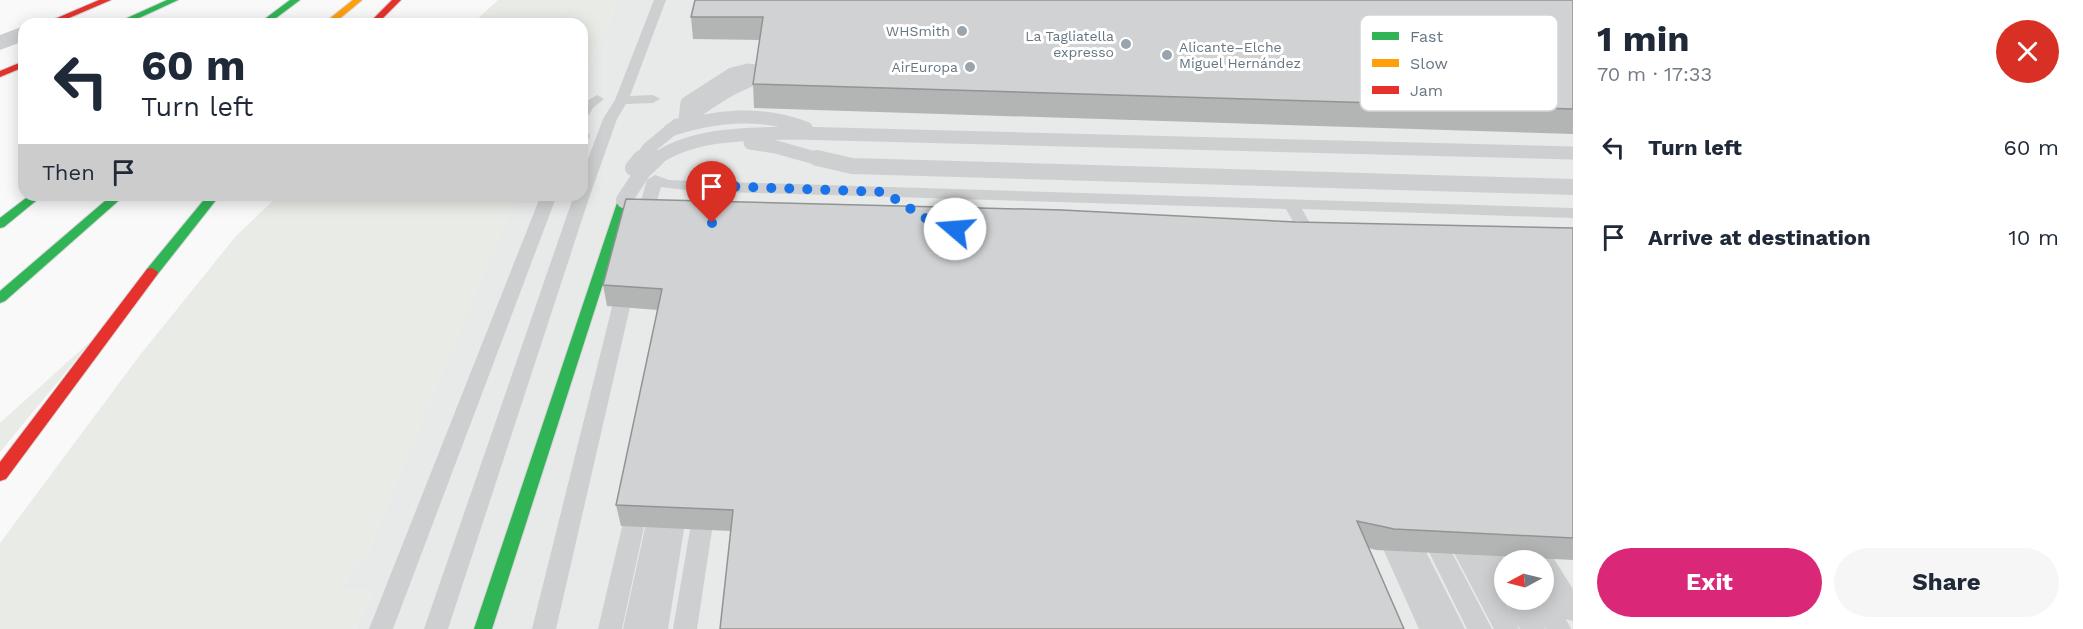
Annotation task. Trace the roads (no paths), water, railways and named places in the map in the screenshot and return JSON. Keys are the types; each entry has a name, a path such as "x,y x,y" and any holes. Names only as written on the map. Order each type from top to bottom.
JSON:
{"main road":[{"path":"62,18 106,0"},
{"path":"132,18 174,0"},
{"path":"270,18 296,0"},
{"path":"335,18 358,0"},
{"path":"378,18 397,0"},
{"path":"0,74 18,66"},
{"path":"483,629 624,200"},
{"path":"0,224 29,201"},
{"path":"0,298 111,201"},
{"path":"0,474 164,256 209,201"}],"street":[{"path":"0,43 18,36"}],"lane":[{"path":"588,179 610,119 622,100 660,0"},
{"path":"624,200 633,168 643,154 670,130 750,78 765,74 785,74"},
{"path":"588,105 597,99"},
{"path":"622,100 653,99"},
{"path":"670,130 697,121 752,116 785,120 816,133"},
{"path":"643,154 690,134 733,125 775,125 816,133"},
{"path":"624,200 647,166 656,159 685,147 714,139 750,134 816,133 1573,153"},
{"path":"624,200 659,169 681,158 714,147 749,143 784,148 852,166 1573,187"},
{"path":"643,221 655,180 668,184 694,186 1573,213"},
{"path":"690,204 694,186"},
{"path":"716,204 719,186"},
{"path":"852,191 876,209"},
{"path":"884,192 909,209"},
{"path":"1040,215 1067,197"},
{"path":"1070,216 1102,198"},
{"path":"381,629 547,201"},
{"path":"436,629 580,201"},
{"path":"1236,201 1247,221"},
{"path":"1284,203 1317,263"},
{"path":"544,629 621,307"},
{"path":"610,629 633,527"},
{"path":"635,629 664,528 656,629"},
{"path":"685,629 701,530"},
{"path":"1431,629 1404,551 1453,629"},
{"path":"1440,552 1480,629"},
{"path":"1465,553 1507,629"},
{"path":"1490,555 1494,562"},
{"path":"1554,587 1573,610"},
{"path":"1523,610 1533,629"},
{"path":"1548,610 1559,629"}],"place":[{"name":"WHSmith","path":"962,31"},
{"name":"La Tagliatella expresso","path":"1126,44"},
{"name":"Alicante–Elche Miguel Hernández","path":"1167,55"},
{"name":"AirEuropa","path":"970,67"}]}
